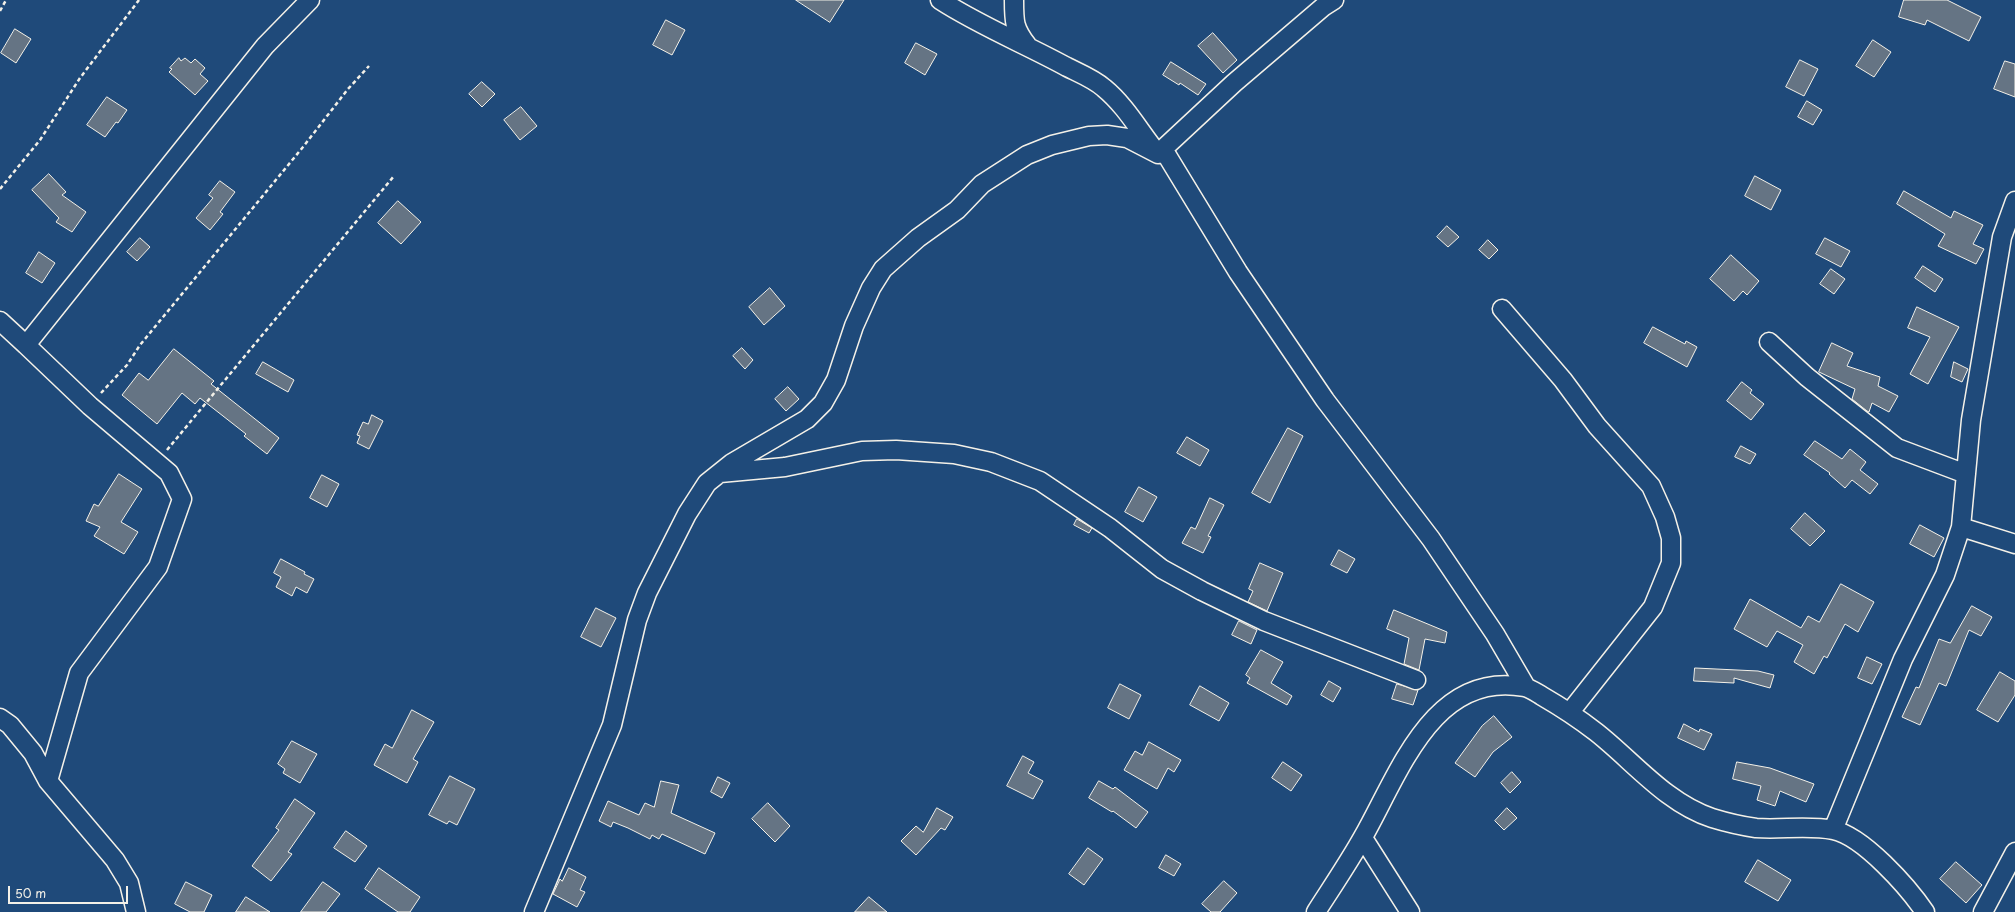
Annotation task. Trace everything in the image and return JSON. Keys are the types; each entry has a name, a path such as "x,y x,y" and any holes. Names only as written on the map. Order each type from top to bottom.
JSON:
{"street":[{"path":"26,346 265,46 310,0"},
{"path":"940,0 987,28 1028,45 1104,87 1127,111 1139,131 1160,152 1238,272 1326,400 1431,538 1495,634 1526,687"},
{"path":"1014,0 1014,16 1017,32 1028,45"},
{"path":"1160,152 1234,83 1334,0"},
{"path":"534,912 612,724 637,620 647,593 687,514 707,483 719,473 807,420 823,403 836,380 854,326 871,288 883,269 918,238 957,210 982,184 1027,155 1052,145 1089,136 1107,135 1127,138 1160,152"},
{"path":"1833,830 1904,659 1945,575 1961,527 1971,420 2002,237 2015,201"},
{"path":"1502,309 1563,380 1597,426 1650,486 1665,517 1671,538 1671,563 1653,607 1570,712"},
{"path":"0,322 90,406 169,473 182,499 158,567 80,672 48,781"},
{"path":"1769,342 1807,378 1897,448 1966,474"},
{"path":"719,473 785,467 862,451 890,450 954,454 991,462 1040,481 1110,528 1162,569 1202,591 1264,620 1416,680"},
{"path":"1961,527 2015,544"},
{"path":"1316,912 1363,838 1414,743 1442,710 1470,691 1495,685 1526,687 1570,712 1599,734 1652,782 1680,802 1711,818 1755,828 1833,830 1850,836 1866,847 1915,897 1924,912"},
{"path":"0,718 10,725 33,753 48,781 115,860 129,883 136,912"},
{"path":"1363,838 1410,912"},
{"path":"1983,912 2015,852"}],"path":[{"path":"0,11 6,0"},
{"path":"0,189 40,140 80,78 140,0"},
{"path":"90,406 127,365 140,345 229,235 303,147 348,89 369,66"},
{"path":"156,463 394,176"}],"building":[{"path":"796,0 844,0 830,22"},
{"path":"1904,0 1947,0 1981,17 1969,41 1927,20 1925,25 1899,17"},
{"path":"666,20 685,30 672,55 653,45"},
{"path":"15,29 31,39 16,63 1,53"},
{"path":"1213,33 1237,60 1223,73 1198,46"},
{"path":"1873,40 1891,52 1874,77 1856,66"},
{"path":"916,43 937,54 925,75 905,63"},
{"path":"179,58 181,61 185,58 191,63 195,59 205,68 200,74 208,81 195,95 169,72 172,69 170,68"},
{"path":"1800,60 1818,69 1804,96 1786,87"},
{"path":"2005,61 2015,64 2015,97 1994,89"},
{"path":"1171,62 1206,84 1198,95 1180,83 1179,85 1163,75"},
{"path":"482,82 495,94 482,107 469,94"},
{"path":"107,97 127,110 118,123 116,122 105,137 87,125"},
{"path":"1807,101 1822,110 1813,125 1798,117"},
{"path":"521,107 537,126 520,140 504,120"},
{"path":"49,174 66,192 62,195 86,212 72,232 56,222 59,218 32,190"},
{"path":"1755,176 1781,190 1771,210 1745,196"},
{"path":"220,181 235,192 220,212 223,214 210,230 196,218 213,198 209,195"},
{"path":"1904,191 1951,218 1954,211 1983,225 1973,244 1984,249 1976,264 1938,246 1945,234 1897,204"},
{"path":"398,201 421,222 401,244 378,223"},
{"path":"1447,226 1459,237 1448,247 1437,237"},
{"path":"140,238 150,247 137,261 127,252"},
{"path":"1825,238 1850,251 1841,267 1816,254"},
{"path":"1488,240 1498,250 1489,259 1479,250"},
{"path":"39,252 55,263 42,283 26,273"},
{"path":"1731,255 1759,281 1747,295 1743,291 1734,301 1710,279"},
{"path":"1923,266 1943,279 1935,292 1915,278"},
{"path":"1831,269 1845,279 1834,294 1820,284"},
{"path":"770,288 785,306 764,325 749,307"},
{"path":"1917,307 1959,327 1928,384 1910,374 1930,337 1908,328"},
{"path":"1653,327 1685,344 1686,341 1697,347 1687,367 1644,343"},
{"path":"1832,343 1853,353 1847,366 1880,377 1878,386 1898,396 1889,412 1872,403 1869,412 1867,411 1852,399 1855,389 1819,372"},
{"path":"742,348 753,360 745,369 733,356"},
{"path":"174,349 214,381 211,384 279,438 267,454 244,436 246,434 200,398 195,404 182,393 157,424 122,395 139,373 148,380"},
{"path":"263,362 294,380 288,392 256,374"},
{"path":"1954,362 1968,369 1962,382 1951,377"},
{"path":"1742,382 1752,390 1750,393 1764,404 1751,420 1727,401"},
{"path":"788,387 799,399 786,411 775,399"},
{"path":"372,415 383,421 369,449 357,443 360,436 357,435 363,422 368,424"},
{"path":"1288,428 1303,436 1270,503 1252,493"},
{"path":"1187,437 1209,450 1200,466 1177,453"},
{"path":"1815,441 1842,459 1850,449 1866,462 1860,470 1878,484 1870,494 1852,480 1845,488 1829,474 1830,473 1804,455"},
{"path":"1741,446 1756,454 1750,464 1735,457"},
{"path":"119,474 142,489 121,522 138,532 124,554 94,536 100,527 86,521 94,504 98,506"},
{"path":"322,475 339,484 327,507 310,498"},
{"path":"1139,487 1157,497 1143,522 1125,512"},
{"path":"1210,498 1224,505 1208,536 1211,537 1203,553 1182,543 1191,527 1195,529"},
{"path":"1805,513 1825,531 1810,546 1791,529"},
{"path":"1077,519 1092,528 1089,533 1074,525"},
{"path":"1920,525 1944,538 1934,557 1910,544"},
{"path":"1339,550 1355,559 1347,573 1331,565"},
{"path":"281,559 305,572 304,574 314,579 307,593 296,587 292,596 276,587 281,577 274,573"},
{"path":"1260,563 1283,573 1267,611 1248,602 1253,591 1249,589"},
{"path":"1841,584 1874,602 1858,632 1845,624 1827,658 1824,656 1814,674 1794,662 1803,645 1777,631 1767,647 1734,629 1750,599 1801,628 1808,616 1819,622"},
{"path":"1972,606 1992,617 1981,636 1969,630 1946,686 1939,683 1920,725 1902,717 1916,687 1919,688 1939,639 1950,643"},
{"path":"596,608 616,618 601,647 581,637"},
{"path":"1394,610 1447,632 1445,643 1425,639 1419,670 1404,664 1409,638 1387,629"},
{"path":"1239,621 1257,630 1251,644 1232,635"},
{"path":"1261,650 1283,662 1271,683 1292,696 1287,705 1247,683 1250,678 1246,675"},
{"path":"1867,657 1882,664 1872,684 1858,678"},
{"path":"1695,668 1758,671 1774,675 1770,688 1734,678 1734,683 1694,681"},
{"path":"2000,672 2015,681 2015,695 1998,722 1977,710"},
{"path":"1329,681 1341,688 1333,702 1321,695"},
{"path":"1120,684 1141,695 1129,719 1108,708"},
{"path":"1397,684 1418,690 1413,705 1392,699"},
{"path":"1200,686 1229,703 1219,721 1190,705"},
{"path":"412,710 434,722 413,759 418,762 407,783 374,765 385,744 392,748"},
{"path":"1494,716 1512,737 1493,752 1475,777 1455,763 1482,726"},
{"path":"1684,724 1699,732 1700,729 1712,734 1704,750 1678,738"},
{"path":"292,741 317,754 300,783 283,773 285,769 278,764"},
{"path":"1149,742 1181,760 1174,772 1168,768 1157,789 1124,770 1135,751 1142,755"},
{"path":"1023,756 1034,762 1028,773 1043,781 1033,799 1007,786"},
{"path":"1283,762 1302,775 1291,791 1272,778"},
{"path":"1737,762 1770,768 1814,784 1806,802 1780,791 1775,806 1757,800 1761,786 1733,779"},
{"path":"1512,772 1521,782 1510,793 1501,783"},
{"path":"450,776 475,789 457,825 449,821 447,824 429,815"},
{"path":"718,777 730,783 722,798 711,792"},
{"path":"661,781 679,785 671,813 715,833 705,854 662,834 659,839 652,835 650,839 613,822 611,827 599,821 608,801 639,815 645,803 654,807"},
{"path":"1099,781 1113,789 1115,787 1148,812 1136,828 1113,811 1112,812 1089,798"},
{"path":"295,799 315,813 288,852 292,854 271,881 252,866 279,830 276,828"},
{"path":"768,803 790,826 775,842 752,819"},
{"path":"937,808 953,817 945,830 941,828 916,855 901,841 916,826 923,832"},
{"path":"1507,808 1517,818 1504,830 1495,821"},
{"path":"346,831 367,846 355,862 334,848"},
{"path":"1088,848 1103,859 1084,885 1069,874"},
{"path":"1166,855 1181,864 1174,876 1159,868"},
{"path":"1758,860 1791,880 1778,901 1745,882"},
{"path":"1956,862 1982,885 1966,903 1940,879"},
{"path":"379,868 420,897 410,912 398,912 365,889"},
{"path":"569,868 586,877 580,890 585,892 577,907 553,894 560,879 562,881"},
{"path":"1224,881 1237,893 1220,912 1211,912 1202,904"},
{"path":"186,882 212,895 204,912 190,912 175,904"},
{"path":"323,882 340,894 326,912 301,912"},
{"path":"246,897 270,912 236,912"},
{"path":"869,897 887,912 855,912"}]}
